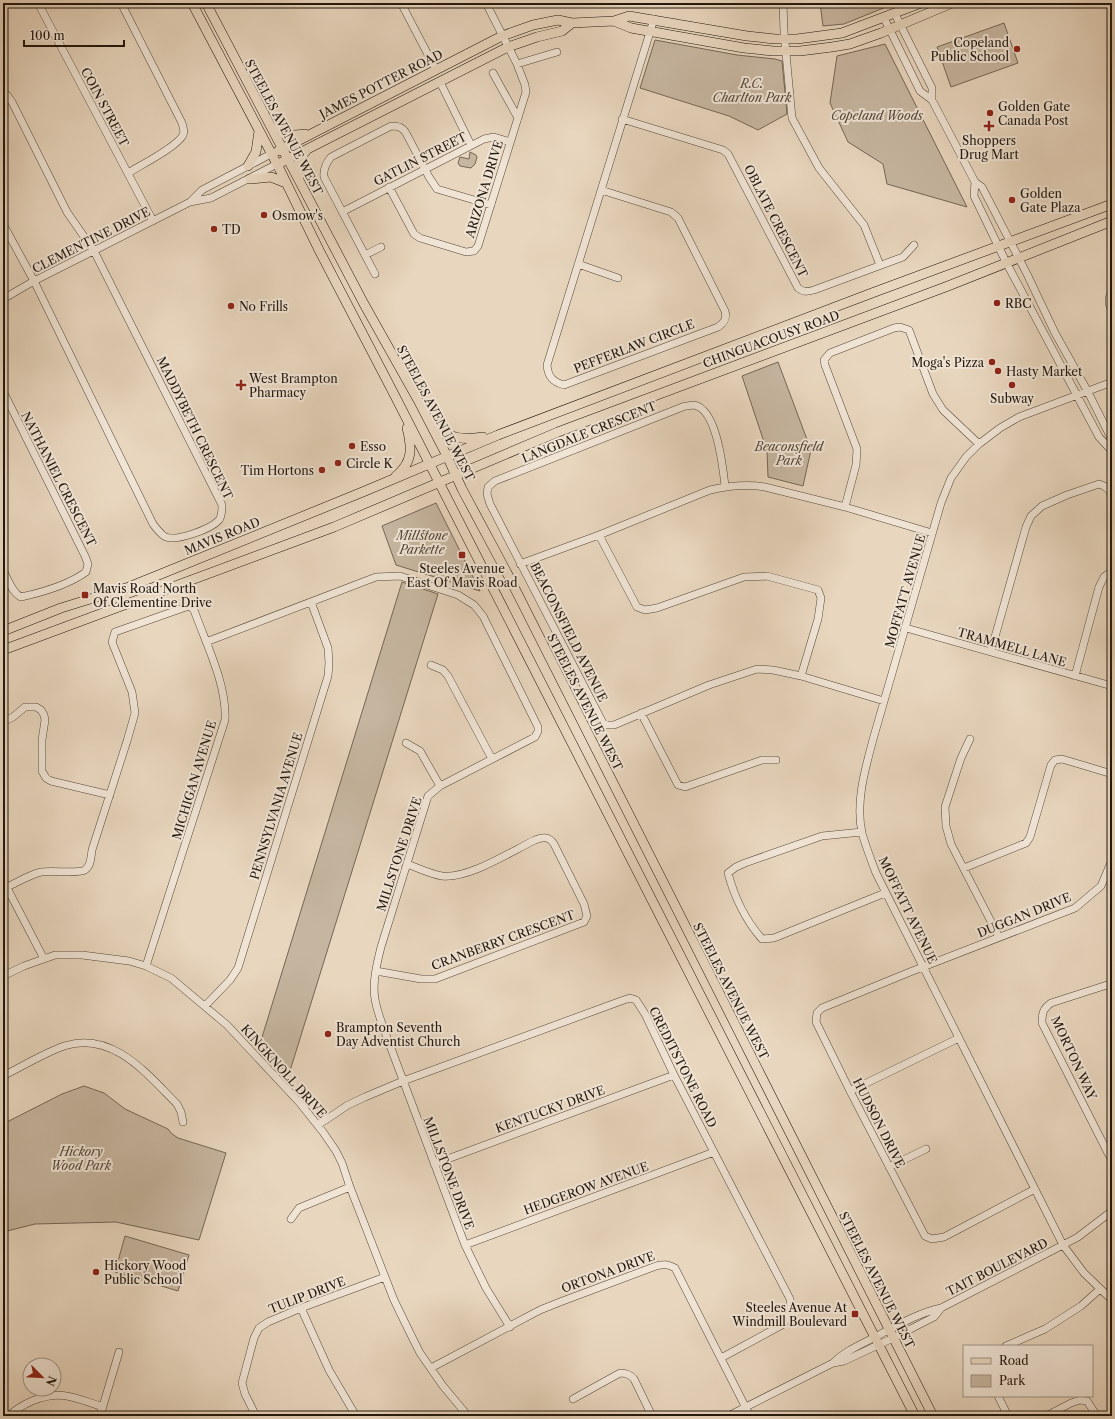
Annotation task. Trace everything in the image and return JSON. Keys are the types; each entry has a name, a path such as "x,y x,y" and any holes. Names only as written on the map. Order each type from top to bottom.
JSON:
{"main road":[{"name":"STEELES AVENUE WEST","path":"192,3 277,164 915,1416"},
{"name":"STEELES AVENUE WEST","path":"206,3 364,304 418,400 447,456 888,1329 891,1339 933,1416"},
{"name":"JAMES POTTER ROAD","path":"271,154 502,36 533,25 558,20 572,23 614,21 629,16 654,19 736,35 775,39 812,38 842,33 921,3"},
{"name":"JAMES POTTER ROAD","path":"614,21 631,28 744,48 773,51 800,51 850,44 952,3"},
{"name":"JAMES POTTER ROAD","path":"277,164 288,160 508,47 537,37 562,31 572,23"},
{"path":"268,123 277,132 283,134 292,136 310,133"},
{"path":"248,166 256,152 259,131"},
{"path":"302,187 298,175 298,164 304,153 312,147"},
{"path":"250,179 271,177 286,183"},
{"name":"CHINGUACOUSY ROAD","path":"447,456 498,435 1112,204"},
{"name":"CHINGUACOUSY ROAD","path":"439,482 565,429 948,286 1112,221"},
{"path":"389,482 403,470 410,454 411,444 404,415"},
{"path":"432,427 451,437 468,440 498,435"},
{"name":"MAVIS ROAD","path":"3,631 61,608 129,587 389,482 447,456"},
{"path":"3,650 334,527 439,482"},
{"path":"129,587 134,602"}],"street":[{"name":"COIN STREET","path":"38,3 153,221"},
{"path":"121,3 184,129 184,134 178,142 128,173"},
{"path":"401,3 436,70"},
{"path":"486,3 508,47"},
{"path":"784,3 785,39 792,118 819,168 864,225 880,266 903,257 914,245"},
{"path":"895,14 932,88 932,100"},
{"path":"884,18 920,91 932,100 975,182 982,187 1055,333 1088,392 1110,436 1111,450"},
{"name":"PEFFERLAW CIRCLE","path":"601,190 671,212 678,218 725,311 726,316 725,320 718,327 564,385 552,380 548,373 547,365 622,119 654,19"},
{"name":"ARIZONA DRIVE","path":"389,188 414,234 420,238 466,252 474,251 478,246 526,92 525,85 508,47"},
{"path":"516,64 557,52"},
{"path":"493,73 518,118"},
{"path":"440,82 471,145"},
{"path":"3,92 12,102 67,212 94,251"},
{"name":"OBLATE CRESCENT","path":"622,119 723,150 728,154 798,288 801,291 805,292 814,290 880,266"},
{"path":"375,274 324,177 327,162 331,157 391,126 397,126 403,128 437,189 491,206"},
{"name":"GATLIN STREET","path":"342,212 489,137 510,142"},
{"name":"CLEMENTINE DRIVE","path":"190,202 202,190 271,154"},
{"name":"CLEMENTINE DRIVE","path":"3,299 34,281 190,202 211,198 277,164"},
{"path":"975,182 974,196 1006,262 1099,437 1111,450"},
{"path":"3,224 34,281"},
{"path":"365,255 381,246"},
{"name":"MADDYBETH CRESCENT","path":"34,281 153,524 164,536 168,538 179,538 206,528 219,520 222,513 222,505 94,251"},
{"path":"578,264 618,278"},
{"path":"1112,291 1108,298 1109,306 1112,311"},
{"path":"845,507 856,465 857,449 824,360 830,353 894,328 900,327 908,330 933,394 943,410 979,444"},
{"name":"MOFFATT AVENUE","path":"1112,382 1019,417 1000,428 979,444 966,457 951,478 941,503 884,701 865,770 860,808 862,832 876,874 1034,1189 1063,1245 1084,1273 1112,1300"},
{"name":"NATHANIEL CRESCENT","path":"3,391 88,564 86,572 79,577 60,586 22,597 13,589 3,570"},
{"name":"LANGDALE CRESCENT","path":"520,564 490,504 487,494 488,487 495,481 685,406 694,405 702,408 707,413 722,459 725,486"},
{"path":"991,652 1026,527 1031,516 1042,506 1067,495 1099,484 1104,486 1112,497"},
{"name":"BEACONSFIELD AVENUE","path":"884,701 801,676 773,670 757,669 709,685 614,725 607,725 603,723 520,564 599,535 710,490 725,486 765,487 845,507 932,533"},
{"path":"599,535 637,606 645,610 658,608 744,576 767,576 818,590 821,598 818,619 801,676"},
{"path":"1075,676 1099,587 1104,577 1112,572"},
{"name":"MILLSTONE DRIVE","path":"206,642 376,577 392,575 400,576 458,595 474,605 483,616 538,727 535,737 440,786 428,796 381,947 376,971 375,998 379,1015 403,1082 465,1245 486,1288 510,1327"},
{"name":"PENNSYLVANIA AVENUE","path":"205,1006 230,980 238,968 328,676 328,648 311,602"},
{"name":"MICHIGAN AVENUE","path":"7,887 42,872 78,872 85,870 89,866 92,858 92,850 135,713 132,692 112,642 115,632 190,606 194,610 206,642 221,687 226,709 224,724 219,734 146,966"},
{"name":"TRAMMELL LANE","path":"906,628 1112,686"},
{"path":"431,665 443,670 450,680 492,759"},
{"path":"3,722 13,717 25,707 36,707 41,710 45,720 42,740 42,771 46,778 51,781 110,795"},
{"path":"641,713 678,785 685,787 762,760 776,760"},
{"path":"970,739 961,758 945,807 946,826 952,844 999,937"},
{"path":"406,743 420,751 440,786"},
{"path":"964,868 1026,843 1030,837 1051,765 1055,760 1062,759 1112,774"},
{"path":"862,832 822,836 745,862 728,873 732,887 751,927 762,940 774,938 886,893"},
{"name":"CRANBERRY CRESCENT","path":"376,971 415,978 435,979 584,922 588,916 584,904 554,844 546,837 535,840 471,872 456,876 441,876 407,864"},
{"name":"DUGGAN DRIVE","path":"923,967 1074,908 1101,886 1112,860"},
{"path":"3,880 44,959"},
{"name":"KINGKNOLL DRIVE","path":"3,976 44,959 67,954 121,960 146,966 171,978 232,1030 299,1102 336,1150 385,1277 410,1333 420,1353 443,1386 468,1416"},
{"name":"HUDSON DRIVE","path":"923,967 822,1008 817,1013 816,1022 850,1092 925,1236 932,1239 944,1238 1034,1189"},
{"name":"MORTON WAY","path":"1112,987 1107,985 1051,1003 1045,1008 1042,1014 1042,1023 1112,1161"},
{"name":"CREDITSTONE ROAD","path":"318,1125 365,1097 403,1082 630,998 636,1000 645,1014 674,1075 790,1299 791,1306 789,1318 782,1325 721,1358"},
{"path":"850,1092 959,1038"},
{"path":"3,1076 65,1046 83,1043 102,1045 116,1051 135,1063 177,1104 181,1112 183,1122"},
{"name":"KENTUCKY DRIVE","path":"434,1164 674,1075"},
{"path":"889,1167 926,1149"},
{"name":"HEDGEROW AVENUE","path":"465,1245 714,1152"},
{"path":"291,1219 299,1208 350,1187"},
{"name":"TAIT BOULEVARD","path":"877,1341 888,1329 931,1310 941,1308 1078,1237 1112,1211"},
{"name":"ORTONA DRIVE","path":"431,1368 540,1310 656,1266 670,1264 675,1268 750,1416"},
{"name":"TULIP DRIVE","path":"256,1416 245,1394 242,1384 254,1338 259,1328 264,1324 301,1308 385,1277"},
{"path":"1008,1345 1045,1329 1080,1306 1100,1289"},
{"path":"301,1308 329,1370 356,1416"},
{"name":"TAIT BOULEVARD","path":"877,1341 891,1339 934,1318 941,1308"},
{"path":"728,1416 833,1363 841,1355 877,1341"},
{"path":"100,1416 119,1352"},
{"path":"573,1399 620,1373 626,1373 634,1379 652,1416"},
{"path":"9,1416 22,1406 38,1399 55,1395 70,1396 103,1407"},
{"path":"998,1397 1008,1416"},
{"path":"1046,1416 1080,1400 1087,1401 1097,1416"}],"green space":[{"path":"820,3 896,3 844,24 823,26"},
{"path":"1004,23 1018,63 951,87 937,47"},
{"name":"R.C. Charlton Park","path":"655,40 737,55 782,61 787,114 758,130 729,116 640,88"},
{"name":"Copeland Woods","path":"885,44 967,207 887,184 883,164 848,142 830,103 837,56"},
{"path":"470,152 477,157 475,164 471,168 460,166 458,163 460,157 469,159"},
{"name":"Beaconsfield Park","path":"778,362 811,450 803,486 768,477 767,451 742,376"},
{"name":"Millstone Parkette","path":"436,503 480,591 396,565 382,526"},
{"path":"402,582 438,594 289,1074 259,1047"},
{"name":"Hickory Wood Park","path":"84,1086 104,1093 125,1109 168,1129 178,1138 226,1153 199,1240 116,1222 35,1224 3,1232 3,1124 62,1094"},
{"path":"125,1236 189,1255 178,1291 115,1272"}],"place":[{"name":"Copeland Public School","path":"1017,49"},
{"name":"Golden Gate Canada Post","path":"990,113"},
{"name":"Shoppers Drug Mart","path":"989,126"},
{"name":"Golden Gate Plaza","path":"1012,200"},
{"name":"Osmow's","path":"264,215"},
{"name":"TD","path":"214,229"},
{"name":"RBC","path":"997,303"},
{"name":"No Frills","path":"231,306"},
{"name":"Moga's Pizza","path":"992,362"},
{"name":"Hasty Market","path":"998,371"},
{"name":"West Brampton Pharmacy","path":"241,385"},
{"name":"Subway","path":"1012,385"},
{"name":"Esso","path":"352,446"},
{"name":"Circle K","path":"338,463"},
{"name":"Tim Hortons","path":"322,470"},
{"name":"Steeles Avenue East Of Mavis Road","path":"462,555"},
{"name":"Mavis Road North Of Clementine Drive","path":"85,595"},
{"name":"Brampton Seventh Day Adventist Church","path":"328,1034"},
{"name":"Hickory Wood Public School","path":"96,1272"},
{"name":"Steeles Avenue At Windmill Boulevard","path":"855,1314"}]}
